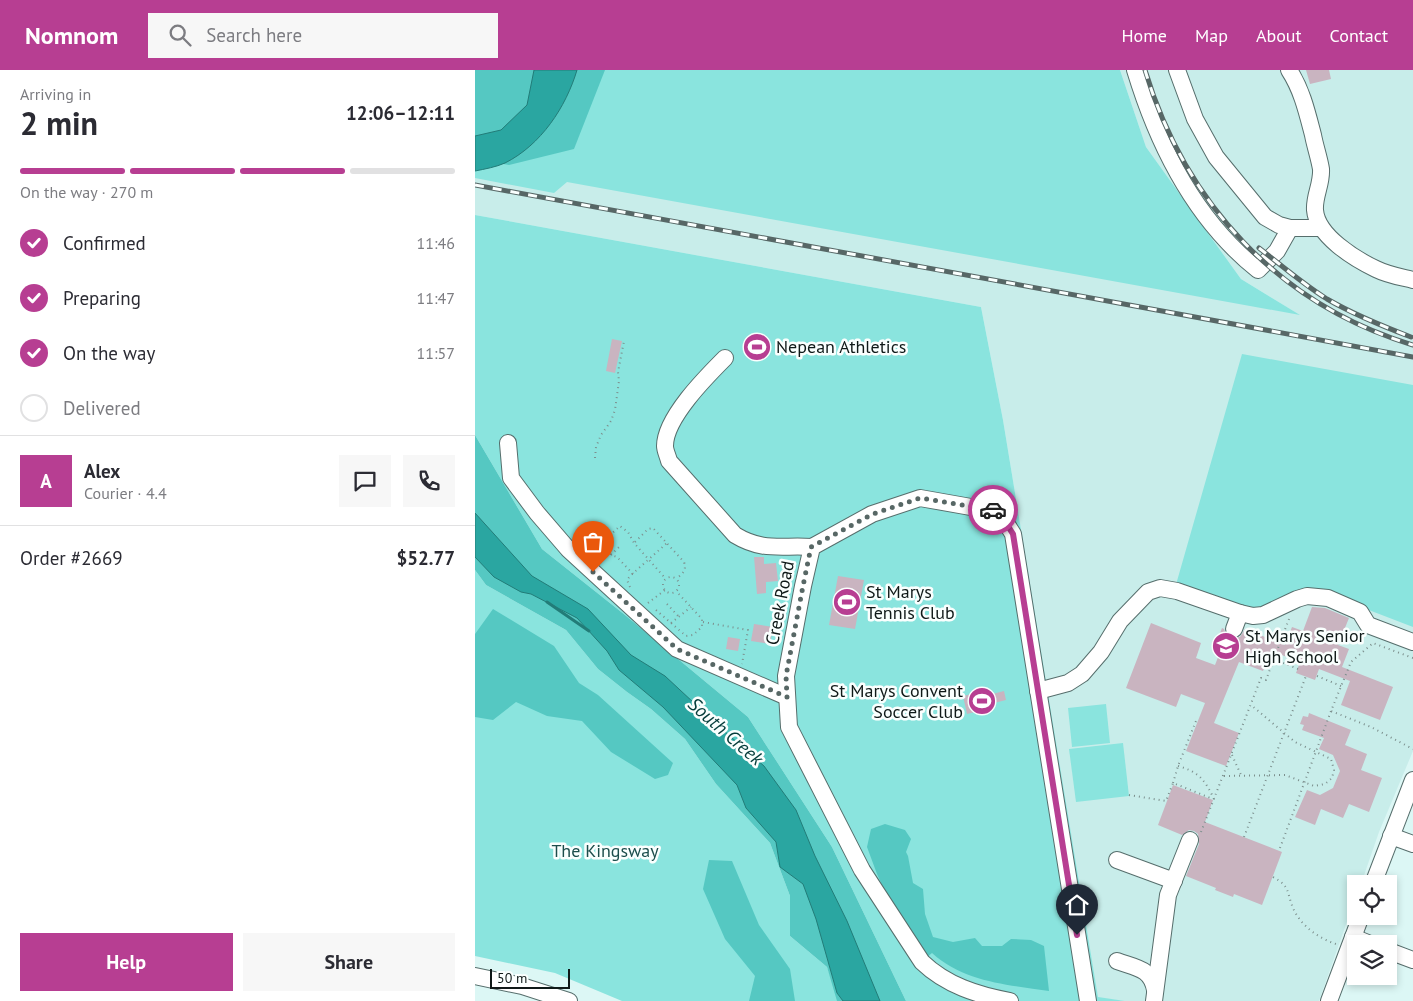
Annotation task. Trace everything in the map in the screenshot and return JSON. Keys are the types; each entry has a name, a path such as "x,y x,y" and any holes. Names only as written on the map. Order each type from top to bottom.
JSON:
{"street":[{"path":"1135,70 1155,129 1180,179 1213,225 1243,257 1258,270 1277,251 1290,228"},
{"path":"1177,70 1195,120 1216,157 1265,217 1279,225 1290,228 1321,228"},
{"path":"1293,74 1303,99 1321,170 1320,187 1315,208 1316,218 1321,228 1334,242 1361,262 1378,270 1413,280"},
{"path":"725,358 701,381 669,428 665,446 669,461 735,535 747,542 762,547 811,547"},
{"path":"508,443 511,478 537,513 568,549 677,649 787,697"},
{"name":"Creek Road","path":"1010,1001 983,995 953,983 933,972 922,962 862,870 789,727 786,676 811,547 873,514 920,498 999,512 1013,534 1088,1001"},
{"path":"1037,691 1068,683 1082,674 1101,652 1121,621 1148,592 1160,588 1177,591 1253,616 1263,615 1307,596 1328,598 1360,612 1368,625 1413,642"},
{"path":"1234,629 1240,613"},
{"path":"1376,875 1413,780"},
{"path":"1154,997 1168,895 1196,836"},
{"path":"1391,836 1413,844"},
{"path":"1117,860 1174,880"},
{"path":"1329,1001 1347,954"},
{"path":"1397,954 1413,960"},
{"path":"1117,961 1149,974 1153,980 1154,997"},
{"path":"475,976 522,986 569,1001"}],"path":[{"path":"595,458 596,447 615,410 619,388 618,372 624,342"},
{"path":"611,555 608,538 620,526 628,532 634,543 666,579"},
{"path":"634,543 651,527 684,562 685,572 676,579"},
{"path":"631,589 627,580 667,543"},
{"path":"611,555 621,545"},
{"path":"611,555 617,557 633,574"},
{"path":"672,577 676,579 679,586 676,591 671,593 665,590 663,585 666,579 672,577"},
{"path":"643,598 648,604 665,590"},
{"path":"676,591 703,622 748,630 741,676"},
{"path":"667,604 679,617"},
{"path":"671,623 691,607"},
{"path":"656,610 686,636 693,635 702,627 703,622"},
{"path":"1196,836 1214,799 1261,678 1266,680 1291,617"},
{"path":"1280,848 1351,662 1373,643 1413,658"},
{"path":"1273,659 1298,669"},
{"path":"1244,837 1306,676"},
{"path":"1317,676 1341,686"},
{"path":"1223,776 1288,776 1315,786 1320,786 1332,778 1334,770 1331,759 1300,745 1251,705"},
{"path":"1331,711 1413,749"},
{"path":"1129,795 1166,802 1177,766 1196,721"},
{"path":"1231,755 1241,776"},
{"path":"1177,766 1200,777 1207,785 1214,799"},
{"path":"1173,783 1214,799"},
{"path":"1273,877 1287,886 1292,907 1306,927 1321,939 1347,942"}],"shaded area":[{"path":"475,70 605,70 574,149 509,165 475,159"},
{"path":"534,70 577,70 559,111 530,146 505,163 475,171 475,136 501,130 527,105"},
{"name":"St Marys Senior High School","path":"1120,70 1413,70 1413,751 1379,832 1364,875 1347,875 1347,922 1319,1001 1125,1001 1098,998 1003,420 981,307 475,215 475,164 1298,314 1241,279 1146,147"},
{"path":"475,435 542,549 748,717 832,847 906,1001 837,1001 827,967 790,936 790,896 770,843 716,784 685,739 651,709 598,669 566,630 486,585 475,570"},
{"path":"475,513 532,576 588,609 631,655 665,676 764,766 796,810 815,856 847,921 880,1001 843,1001 837,993 816,919 803,884 780,867 776,842 746,808 737,785 663,707 619,670 607,651 577,618 494,577 475,557"},
{"path":"493,609 554,646 579,683 598,695 673,763 668,775 655,779 611,752 582,721 547,716 516,702 493,720 475,717 475,634"},
{"path":"885,824 905,830 911,839 906,852 913,883 923,889 925,914 933,937 953,942 975,938 982,946 1002,946 1011,939 1031,940 1044,946 1049,991 987,981 958,970 932,953 926,958 889,901 867,847 871,829"},
{"path":"709,860 732,861 759,925 790,969 795,1001 749,1001 755,976 725,939 703,889"}],"green space":[{"path":"475,70 1120,70 1146,147 1241,279 1300,315 567,182 554,193 475,178"},
{"path":"475,215 981,307 1003,420 1098,997 1125,1001 906,1001 832,847 748,717 542,549 475,435"},
{"path":"1242,354 1413,385 1413,627 1322,592 1263,611 1175,588"},
{"name":"The Kingsway","path":"475,570 486,585 566,630 598,669 651,709 685,739 716,784 770,843 790,896 790,936 827,967 839,1001 622,1001 555,973 475,956"},
{"path":"1106,704 1110,743 1072,747 1068,708"},
{"path":"1123,743 1129,796 1076,802 1069,749"}],"building":[{"path":"1306,70 1329,70 1331,79 1310,84"},
{"name":"Nepean Athletics","path":"760,335 770,346 754,359 744,347"},
{"path":"612,339 622,341 615,373 606,371"},
{"path":"754,557 764,557 764,564 776,563 778,581 766,582 766,593 757,594"},
{"name":"St Marys Tennis Club","path":"838,576 864,580 855,629 829,625"},
{"path":"1312,607 1325,608 1349,618 1338,645 1349,649 1342,667 1393,687 1380,720 1341,705 1350,681 1319,669 1315,680 1296,673 1300,662 1271,651 1263,671 1239,662 1214,723 1239,733 1226,766 1186,751 1205,703 1181,694 1176,707 1126,688 1151,623 1201,643 1196,658 1215,665 1222,647 1216,644 1222,628 1227,636 1231,638 1240,637 1245,629 1285,645 1292,627 1303,631"},
{"path":"754,624 773,627 770,644 751,641"},
{"path":"728,637 740,639 738,651 726,649"},
{"name":"St Marys Convent Soccer Club","path":"1004,691 1006,700 994,703 995,707 967,714 963,696 980,692 981,697"},
{"path":"1309,713 1351,730 1345,745 1367,754 1361,770 1382,778 1369,812 1349,804 1343,818 1321,809 1315,825 1295,817 1307,790 1320,795 1333,788 1340,771 1333,755 1319,749 1324,738 1302,730 1304,725 1300,724 1303,716 1308,717"},
{"path":"1173,785 1213,800 1205,822 1282,852 1262,905 1234,894 1233,897 1186,876 1199,844 1198,834 1189,830 1182,835 1158,825"}],"waterway":[{"name":"South Creek","path":"547,602 589,631"}],"railway":[{"path":"1145,70 1163,118 1185,163 1212,205 1244,242 1280,275 1320,304 1365,327 1413,345"},
{"path":"475,185 1413,357"},
{"path":"1259,248 1327,299 1368,320 1411,337"}],"way so far":[{"path":"593,572 677,649 787,697 786,676 811,547 873,514 920,498 993,510"}],"place":[{"name":"Nepean Athletics","path":"757,347"},
{"name":"St Marys Tennis Club","path":"847,602"},
{"name":"St Marys Senior High School","path":"1226,646"},
{"name":"St Marys Convent Soccer Club","path":"982,701"}],"route":[{"path":"993,510 999,512 1013,534 1077,935"}]}
